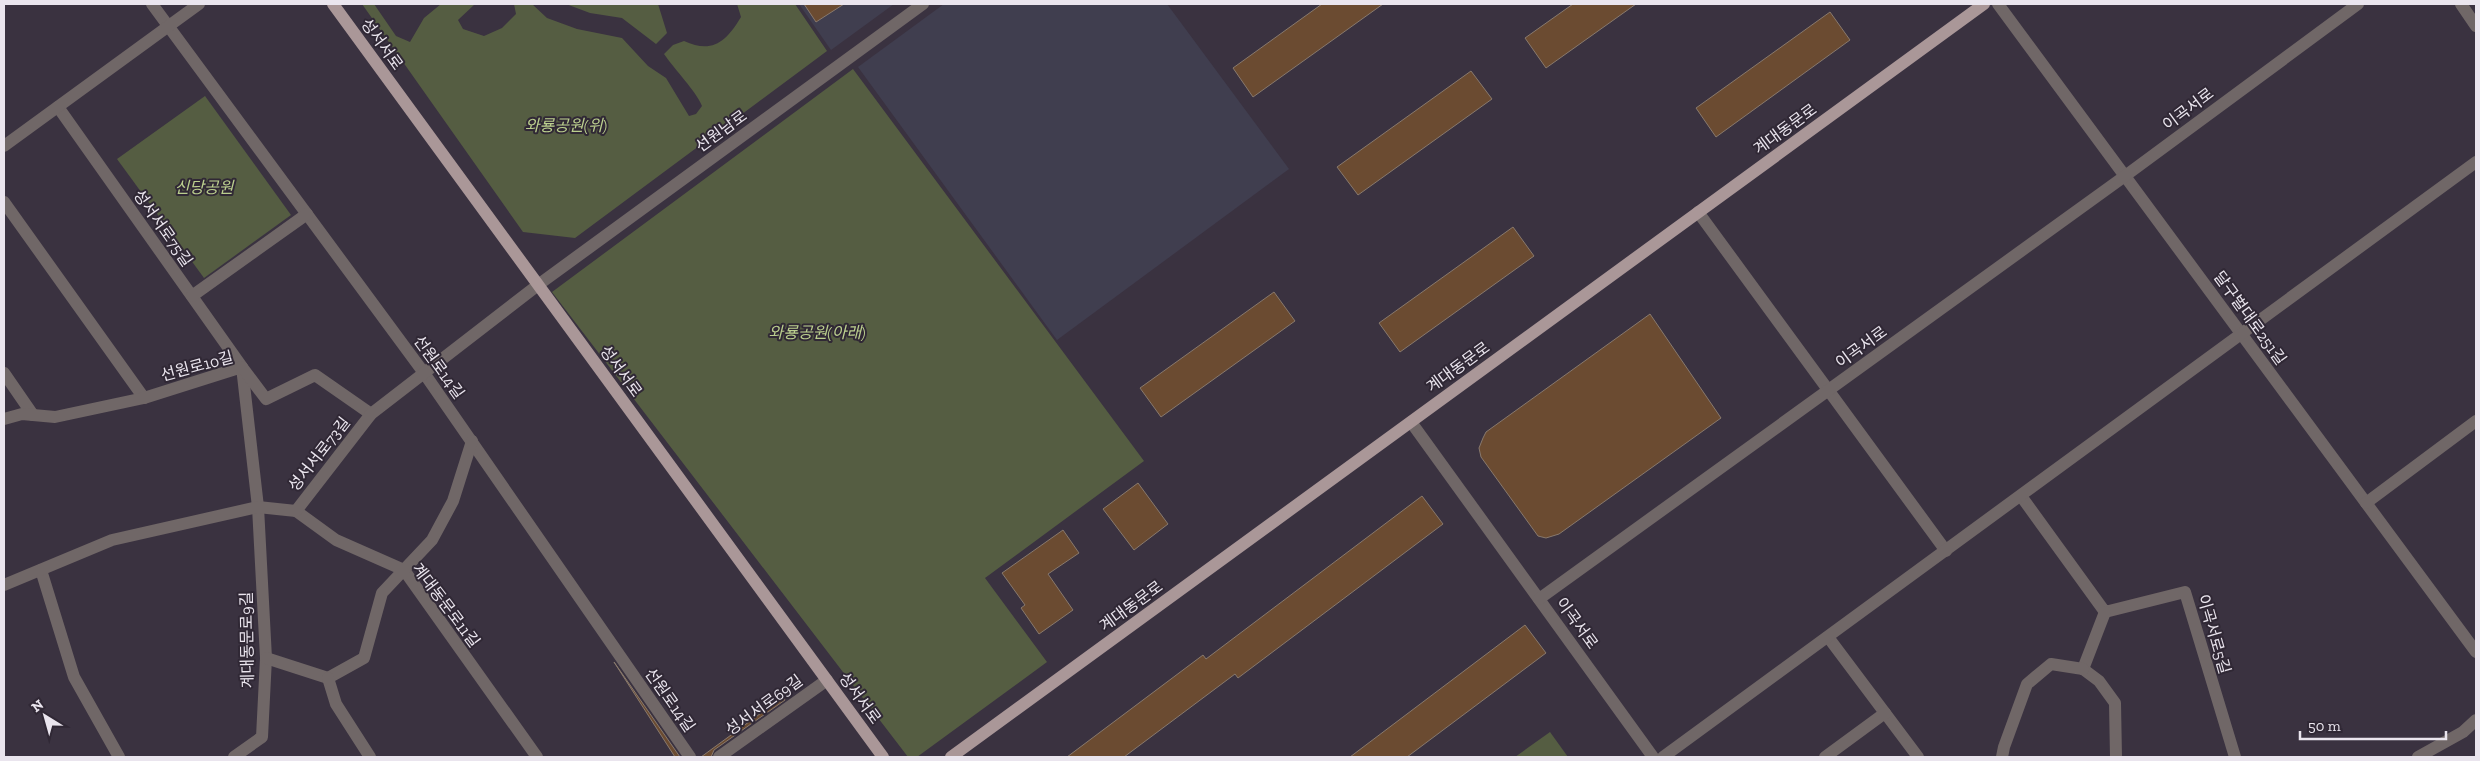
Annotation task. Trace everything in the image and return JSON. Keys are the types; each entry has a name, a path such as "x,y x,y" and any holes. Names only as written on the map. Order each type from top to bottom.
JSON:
{"main road":[{"name":"성서서로","path":"332,4 883,757"},
{"name":"계대동문로","path":"951,757 1984,4"}],"street":[{"name":"선원로14길","path":"152,4 424,373 690,757"},
{"path":"4,146 199,4"},
{"name":"선원남로","path":"538,285 923,4"},
{"name":"달구벌대로251길","path":"1998,4 2476,652"},
{"name":"이곡서로","path":"1653,757 1539,599 2125,176 2358,4"},
{"path":"2461,4 2476,26"},
{"name":"성서서로75길","path":"58,107 242,367"},
{"path":"1664,757 2476,162"},
{"path":"4,202 144,398"},
{"path":"1698,212 1946,551"},
{"path":"192,296 307,214"},
{"name":"성서서로73길","path":"4,586 112,540 258,507 296,511 371,414 538,285"},
{"name":"선원로10길","path":"4,419 22,414 56,417 144,398 242,367 266,399 315,375 371,414"},
{"name":"계대동문로9길","path":"239,756 262,737 266,658 258,507 242,367"},
{"path":"4,373 33,415"},
{"path":"1411,422 1539,599"},
{"path":"2366,503 2476,422"},
{"path":"266,658 328,678 364,658 382,593 432,540 453,501 472,442"},
{"path":"2021,496 2105,612 2084,669"},
{"name":"계대동문로11길","path":"296,511 336,540 404,570 537,757"},
{"path":"41,570 74,677 119,757"},
{"name":"이곡서로5길","path":"2105,612 2186,592 2235,757"},
{"path":"1828,637 1918,757"},
{"path":"2002,757 2027,684 2051,664 2084,669 2099,682 2116,703 2116,757"},
{"path":"328,678 336,704 370,757"},
{"name":"성서서로69길","path":"720,757 827,680"},
{"path":"1825,757 1885,713"},
{"path":"2418,757 2463,732 2476,720"}],"shaded area":[{"path":"799,4 894,4 831,50"},
{"path":"944,4 1167,4 1289,169 1057,340 858,67"}],"green space":[{"name":"와룡공원(위)","path":"362,4 374,4 396,36 410,42 424,18 441,4 475,4 458,20 463,29 484,36 502,28 516,14 514,4 532,4 547,18 577,29 622,38 648,66 666,78 689,116 696,114 702,106 690,87 664,54 673,45 684,41 694,45 710,46 724,39 741,17 737,4 795,4 827,51 575,238 523,232"},
{"path":"566,4 658,4 667,33 656,44 622,18 590,13"},
{"name":"와룡공원(아래)","path":"853,69 1144,461 985,578 1047,662 917,757 908,757 552,292"},
{"name":"신당공원","path":"205,96 291,215 204,278 117,159"},
{"path":"1550,732 1568,757 1515,757"}],"building":[{"path":"804,4 844,4 816,22"},
{"path":"1322,4 1383,4 1253,97 1233,68"},
{"path":"1573,4 1636,4 1546,68 1525,38"},
{"path":"1830,12 1850,40 1716,137 1696,108"},
{"path":"1471,71 1492,99 1358,195 1337,167"},
{"path":"1513,227 1534,256 1400,352 1379,323"},
{"path":"1274,292 1295,321 1161,417 1140,388"},
{"path":"1650,314 1721,418 1559,534 1546,538 1538,536 1481,457 1479,448 1486,432"},
{"path":"1138,483 1168,524 1134,550 1103,509"},
{"path":"1422,496 1443,524 1238,678 1235,674 1124,757 1067,757 1203,655 1206,659"},
{"path":"1063,530 1079,553 1048,574 1073,610 1039,634 1021,608 1025,605 1002,573"},
{"path":"1525,625 1546,653 1407,757 1350,757"},
{"path":"614,662 680,757 675,757"},
{"path":"783,697 785,700 714,750 711,757 701,757"}]}
